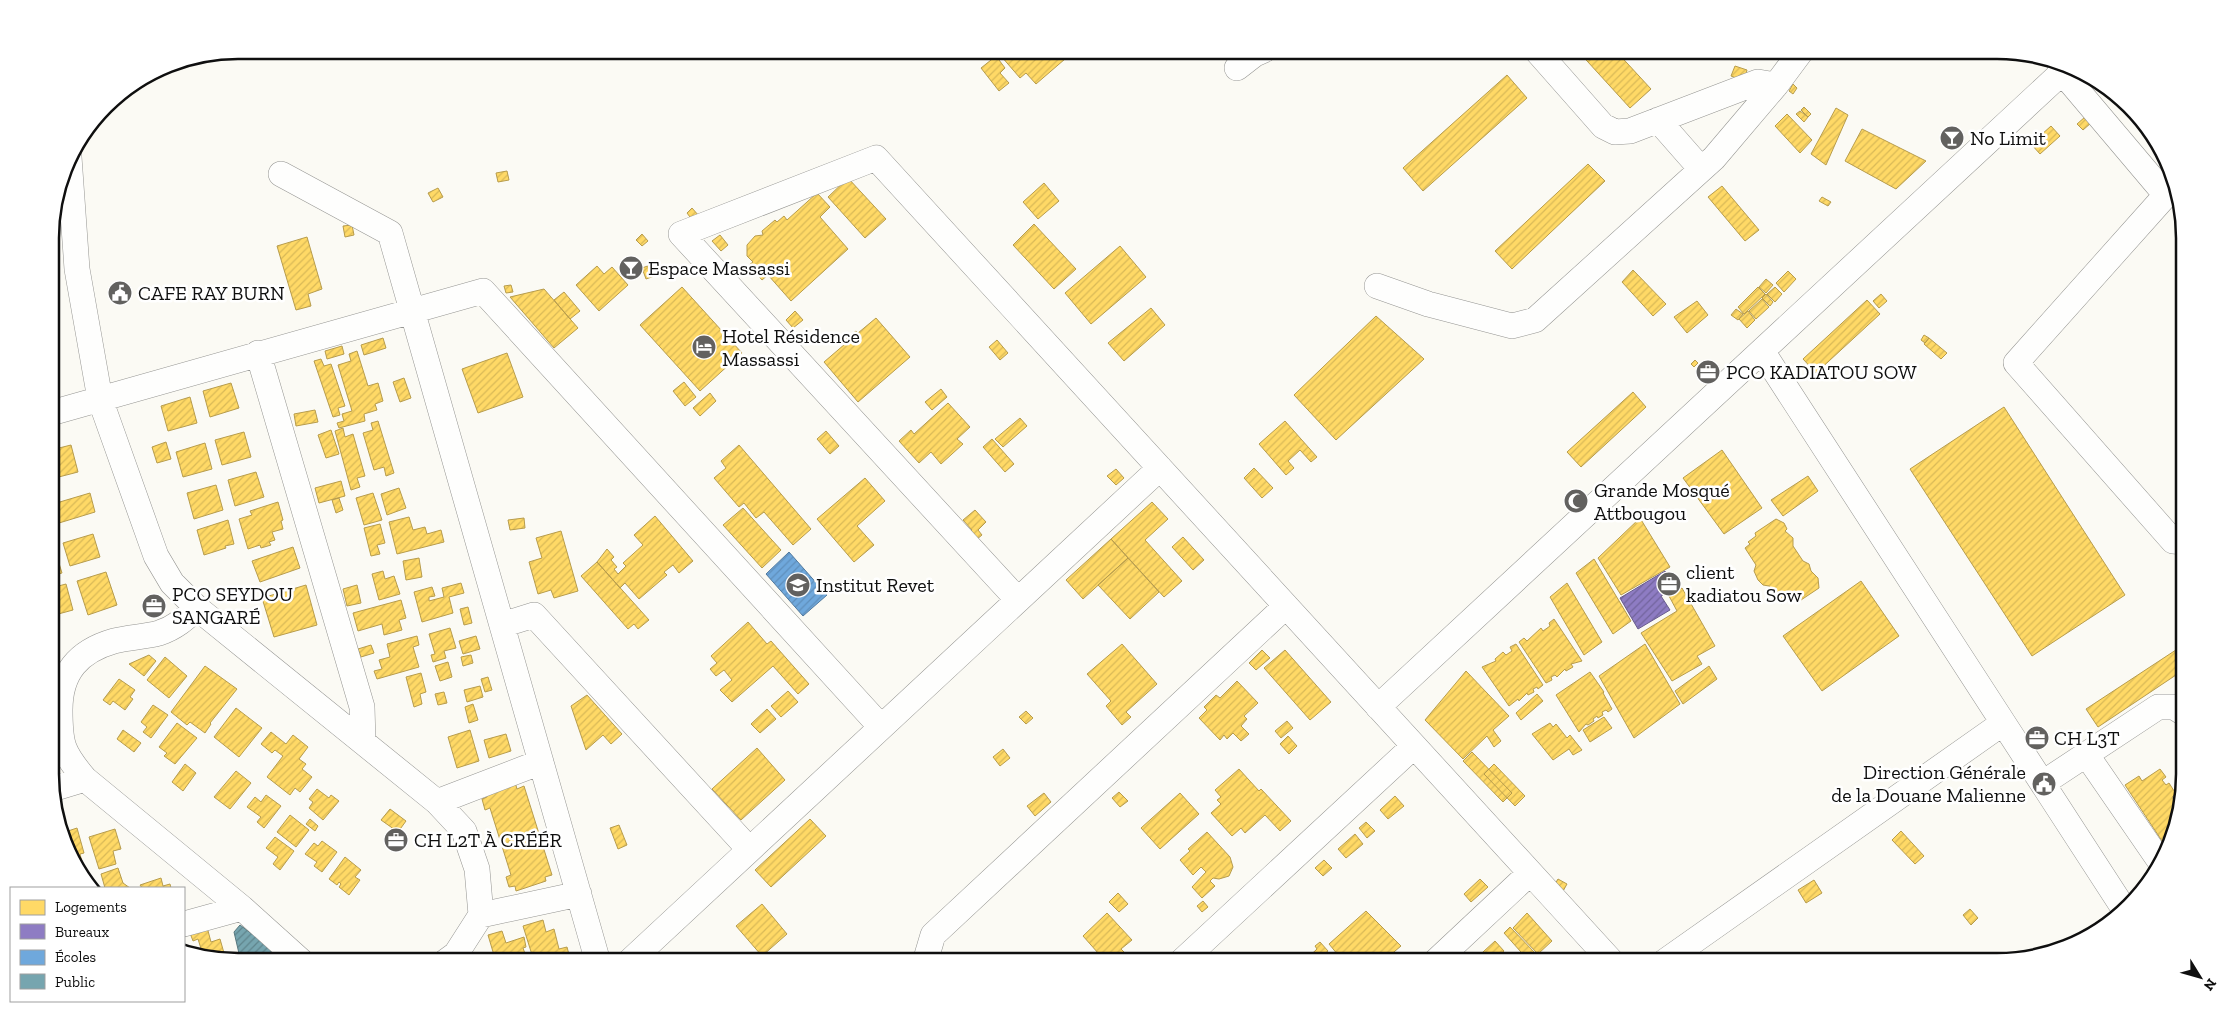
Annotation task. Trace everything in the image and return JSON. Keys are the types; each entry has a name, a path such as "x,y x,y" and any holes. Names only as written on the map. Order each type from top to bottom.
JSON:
{"street":[{"path":"1237,68 1249,59"},
{"path":"1544,59 1604,126 1615,132 1630,131 1758,82 1776,85"},
{"path":"1377,286 1428,304 1512,326 1535,320 1714,158 1776,85 1795,59"},
{"path":"1378,707 1762,351 2060,70"},
{"path":"2071,74 2166,195 2016,363 2173,541 2176,541"},
{"path":"1658,120 1701,170"},
{"path":"1018,600 681,234 876,158 1604,953"},
{"path":"70,174 77,269 100,399 156,556 172,583 197,608 438,802 464,831 477,868 481,915 457,953"},
{"path":"281,174 390,233 595,953"},
{"path":"59,411 482,290 881,727"},
{"path":"1762,351 2121,904"},
{"path":"258,353 362,707 364,741"},
{"path":"639,953 1160,468"},
{"path":"928,953 933,935 1286,606"},
{"path":"59,684 68,671 87,652 114,642 160,633 179,624 197,608"},
{"path":"502,624 534,615 749,849"},
{"path":"59,698 60,739 70,761 85,779 242,908 292,953"},
{"path":"2043,783 2158,707 2176,708"},
{"path":"1677,953 2003,723"},
{"path":"1191,953 1414,746"},
{"path":"2086,754 2156,856"},
{"path":"438,802 541,762"},
{"path":"59,787 85,779"},
{"path":"1445,953 1530,873"},
{"path":"481,915 579,894"},
{"path":"185,924 242,908"}],"building: Logements":[{"path":"992,59 998,59 1005,68 1000,73 1009,83 999,91 981,68"},
{"path":"1004,59 1065,59 1036,84 1026,73 1020,78"},
{"path":"1585,59 1623,59 1651,89 1630,108"},
{"path":"1735,66 1747,70 1744,81 1731,76"},
{"path":"1507,75 1527,98 1423,191 1403,168"},
{"path":"1793,84 1797,88 1793,94 1789,91"},
{"path":"1804,107 1811,114 1808,117 1801,110"},
{"path":"1836,108 1848,115 1826,165 1811,154"},
{"path":"1800,111 1808,117 1804,122 1796,114"},
{"path":"1787,114 1812,140 1800,153 1775,126"},
{"path":"2085,117 2091,123 2083,130 2077,124"},
{"path":"2051,126 2060,136 2040,154 2031,144"},
{"path":"1862,129 1926,161 1896,189 1845,161"},
{"path":"1588,164 1605,181 1512,269 1495,251"},
{"path":"507,171 509,180 498,182 496,173"},
{"path":"848,178 886,219 865,238 828,197"},
{"path":"1044,183 1059,201 1038,219 1023,202"},
{"path":"1722,186 1759,230 1745,241 1708,197"},
{"path":"438,188 443,197 433,202 428,193"},
{"path":"817,193 830,207 820,217 848,249 791,301 768,275 762,280 749,265 753,262 747,256 747,245 755,236 763,235 762,231 775,220 777,222 784,216 787,220"},
{"path":"1822,197 1831,202 1828,206 1819,201"},
{"path":"692,208 699,216 693,221 687,213"},
{"path":"1034,224 1076,269 1054,289 1013,245"},
{"path":"352,225 354,235 345,237 343,226"},
{"path":"642,234 648,241 642,246 636,240"},
{"path":"720,235 728,245 721,251 712,241"},
{"path":"307,237 322,289 308,294 311,306 296,310 277,246"},
{"path":"1120,246 1146,277 1091,324 1065,293"},
{"path":"656,263 660,274 646,279 642,268"},
{"path":"597,266 604,274 612,267 628,285 599,311 576,285"},
{"path":"1633,270 1666,304 1653,316 1622,282"},
{"path":"1788,271 1796,279 1784,292 1776,283"},
{"path":"1766,279 1773,285 1766,293 1759,287"},
{"path":"511,285 513,292 506,293 504,286"},
{"path":"682,287 742,353 700,391 640,325"},
{"path":"1758,287 1765,294 1744,314 1738,307"},
{"path":"1775,287 1782,294 1775,302 1767,294"},
{"path":"544,289 578,328 554,348 510,297"},
{"path":"564,292 580,311 570,319 554,300"},
{"path":"1766,294 1773,302 1770,306 1762,298"},
{"path":"1881,294 1887,301 1879,308 1873,301"},
{"path":"1762,299 1769,307 1756,319 1749,311"},
{"path":"1867,300 1880,314 1816,373 1803,359"},
{"path":"1697,301 1708,315 1687,333 1674,317"},
{"path":"1151,308 1165,325 1124,361 1108,343"},
{"path":"1736,309 1743,314 1738,320 1731,315"},
{"path":"795,311 803,320 793,328 786,320"},
{"path":"1748,311 1755,320 1747,328 1739,319"},
{"path":"1376,316 1424,359 1336,440 1294,395"},
{"path":"876,318 910,357 858,402 824,362 845,344 843,341 856,331 858,333"},
{"path":"1924,335 1929,338 1925,343 1921,340"},
{"path":"383,338 386,348 364,355 361,345"},
{"path":"1929,338 1947,353 1941,359 1924,344"},
{"path":"997,340 1008,353 1000,360 989,347"},
{"path":"342,346 344,354 327,359 325,351"},
{"path":"357,351 368,386 378,383 383,401 375,404 377,410 364,414 365,421 339,428 337,423 344,421 342,414 352,411 338,365 351,361 349,354"},
{"path":"507,353 523,397 478,413 462,369"},
{"path":"321,359 324,366 331,364 345,406 338,408 340,415 333,417 314,361"},
{"path":"1695,360 1698,363 1694,367 1691,364"},
{"path":"404,378 411,398 400,402 393,382"},
{"path":"684,382 696,397 685,406 673,391"},
{"path":"231,383 239,408 210,417 203,391"},
{"path":"941,389 947,397 932,410 925,402"},
{"path":"1633,392 1646,407 1581,467 1567,452"},
{"path":"710,393 716,401 700,416 693,408"},
{"path":"190,397 197,423 168,431 161,406"},
{"path":"948,403 970,427 957,439 963,444 941,464 931,452 919,463 899,441 911,430 914,434"},
{"path":"2004,407 2125,595 2032,656 1910,469"},
{"path":"315,410 318,422 296,426 294,414"},
{"path":"1020,418 1027,426 1003,447 995,439"},
{"path":"378,421 394,473 386,476 384,467 374,470 363,433 373,430 371,423"},
{"path":"1285,421 1317,457 1311,462 1300,450 1288,461 1294,468 1286,475 1259,444"},
{"path":"343,428 345,437 353,434 365,476 357,478 360,487 351,490 335,431"},
{"path":"331,430 339,454 326,458 318,435"},
{"path":"826,431 839,446 830,454 817,439"},
{"path":"244,432 251,457 222,465 215,440"},
{"path":"992,439 1014,464 1005,472 983,447"},
{"path":"166,442 171,459 157,463 152,447"},
{"path":"205,443 212,469 183,477 176,452"},
{"path":"71,445 78,472 59,477 59,448"},
{"path":"739,445 811,529 793,545 764,512 756,518 744,503 739,507 714,478 726,468 721,461"},
{"path":"1722,450 1762,508 1724,534 1683,478"},
{"path":"1254,468 1273,488 1262,498 1244,478"},
{"path":"1116,469 1124,478 1116,485 1107,476"},
{"path":"256,472 264,497 235,506 228,480"},
{"path":"1808,476 1818,491 1783,516 1771,500"},
{"path":"865,478 885,501 857,526 874,545 854,562 817,519"},
{"path":"341,481 345,496 319,503 315,488"},
{"path":"216,485 223,510 194,519 187,493"},
{"path":"399,488 406,508 387,515 381,494"},
{"path":"90,493 95,512 59,523 59,502"},
{"path":"373,493 382,520 364,525 356,498"},
{"path":"339,498 343,510 336,513 332,500"},
{"path":"278,502 283,520 281,521 283,529 272,532 275,540 269,542 271,545 261,548 260,545 248,549 239,519 252,515 250,511"},
{"path":"1152,502 1168,519 1145,540 1182,581 1164,597 1111,539"},
{"path":"743,508 781,550 762,568 723,525"},
{"path":"975,510 986,522 978,530 982,535 976,540 970,532 972,530 963,520"},
{"path":"655,516 693,561 679,573 673,565 664,572 667,575 639,599 625,583 620,588 597,562 607,549 614,557 611,560 617,567 614,569 618,574 626,566 623,563 643,545 634,535"},
{"path":"409,517 413,530 425,527 427,534 441,530 444,542 397,554 389,522"},
{"path":"524,518 525,528 510,530 508,520"},
{"path":"1640,518 1670,567 1621,595 1598,558"},
{"path":"1776,519 1784,523 1787,529 1785,531 1793,538 1793,546 1803,561 1809,564 1811,571 1818,578 1819,588 1798,602 1795,598 1792,600 1790,597 1781,604 1769,586 1763,585 1758,580 1754,571 1756,565 1745,548 1750,544 1748,542 1756,536 1755,533"},
{"path":"228,520 234,544 204,555 197,530"},
{"path":"380,524 385,543 377,545 380,554 371,556 364,528"},
{"path":"561,531 578,591 554,598 551,590 538,594 529,562 542,558 536,538"},
{"path":"93,534 100,557 70,566 63,543"},
{"path":"1183,537 1204,560 1193,570 1172,547"},
{"path":"1111,539 1128,558 1083,599 1066,580"},
{"path":"293,547 300,568 260,582 252,561"},
{"path":"419,558 422,577 406,580 403,561"},
{"path":"1128,558 1159,592 1130,619 1098,585"},
{"path":"1594,559 1631,621 1613,634 1576,573"},
{"path":"597,562 649,620 638,629 634,624 628,629 581,576"},
{"path":"59,563 62,573 59,574"},
{"path":"383,571 385,579 394,576 400,594 379,600 372,574"},
{"path":"106,572 117,605 88,615 77,581"},
{"path":"1861,581 1899,636 1822,691 1783,636"},
{"path":"461,583 464,593 449,597 453,613 422,622 414,592 432,587 435,596 429,597 429,601 444,597 442,588"},
{"path":"1567,583 1602,642 1584,655 1550,597"},
{"path":"66,584 73,610 59,614 59,586"},
{"path":"306,585 317,625 274,637 262,598"},
{"path":"357,585 361,603 347,606 343,589"},
{"path":"1682,588 1715,646 1697,656 1702,664 1672,681 1641,633 1677,611 1669,596"},
{"path":"401,600 406,618 399,620 402,630 384,635 382,624 358,631 353,613"},
{"path":"468,607 472,623 464,625 460,609"},
{"path":"1554,619 1582,661 1571,664 1573,667 1566,671 1565,669 1557,677 1555,675 1551,677 1552,680 1546,683 1519,642 1524,638 1527,641 1541,628 1543,631 1550,626 1549,623"},
{"path":"748,622 767,644 771,641 809,684 798,694 773,666 732,702 720,690 732,680 724,670 716,676 710,669 717,663 711,656"},
{"path":"450,628 456,648 444,651 446,658 433,662 431,655 435,654 429,634"},
{"path":"417,636 419,645 413,647 419,667 377,679 374,671 382,669 379,660 390,657 387,644"},
{"path":"476,636 480,649 463,654 459,641"},
{"path":"1122,644 1157,684 1126,712 1131,717 1122,725 1106,706 1111,701 1087,674"},
{"path":"1516,644 1543,685 1538,689 1537,687 1533,689 1534,692 1528,695 1527,693 1519,701 1518,699 1509,706 1482,667 1496,661 1495,659 1503,652 1506,655 1512,651 1510,647"},
{"path":"1645,644 1680,704 1634,738 1599,676"},
{"path":"371,645 374,653 361,657 358,649"},
{"path":"1262,650 1270,658 1256,670 1249,663"},
{"path":"1285,650 1331,702 1310,720 1264,668"},
{"path":"2176,650 2176,675 2098,727 2086,709"},
{"path":"149,655 156,661 144,676 129,664"},
{"path":"471,655 473,663 463,666 461,657"},
{"path":"165,657 187,676 169,698 147,680"},
{"path":"448,662 452,677 440,681 435,666"},
{"path":"205,666 237,689 210,723 205,733 190,722 187,725 171,712"},
{"path":"1709,666 1717,679 1683,704 1675,691"},
{"path":"1466,671 1509,716 1493,730 1501,741 1494,747 1487,736 1463,759 1425,720"},
{"path":"1590,672 1604,692 1612,709 1608,712 1606,710 1602,712 1603,715 1598,718 1597,716 1593,719 1594,721 1588,725 1586,724 1579,732 1556,695"},
{"path":"421,673 426,692 420,694 422,704 414,707 406,677"},
{"path":"488,677 492,690 485,692 481,679"},
{"path":"119,679 135,690 130,697 133,699 125,710 113,701 110,705 103,700"},
{"path":"1237,681 1258,703 1244,716 1247,719 1241,726 1249,734 1241,741 1233,733 1227,739 1224,735 1220,740 1199,718 1207,710 1204,707 1216,695 1220,698"},
{"path":"480,686 483,697 467,702 464,690"},
{"path":"788,691 798,702 781,717 771,706"},
{"path":"444,692 447,703 438,705 435,694"},
{"path":"1537,694 1543,701 1521,720 1516,713"},
{"path":"587,695 622,734 611,744 603,735 586,750 571,706"},
{"path":"473,704 478,720 469,723 465,707"},
{"path":"153,705 168,715 151,738 143,732 147,727 141,722"},
{"path":"236,708 262,728 239,757 214,737"},
{"path":"767,709 776,719 760,733 751,724"},
{"path":"1026,711 1033,718 1026,724 1019,717"},
{"path":"1604,717 1612,728 1590,742 1583,730"},
{"path":"1287,721 1293,728 1281,738 1275,731"},
{"path":"177,723 197,738 175,764 164,756 167,753 159,747"},
{"path":"1550,723 1553,727 1556,724 1567,738 1570,735 1582,750 1573,755 1569,749 1553,760 1532,734"},
{"path":"123,730 141,743 134,752 117,739"},
{"path":"470,730 479,761 457,768 448,737"},
{"path":"271,732 286,744 293,735 308,747 299,759 306,764 302,769 312,777 300,792 295,788 290,795 267,777 283,756 275,750 272,753 261,744"},
{"path":"506,734 511,751 489,758 484,740"},
{"path":"1288,736 1297,746 1289,754 1280,744"},
{"path":"757,748 785,780 741,820 712,789"},
{"path":"1003,749 1010,758 1000,766 993,757"},
{"path":"1472,752 1512,793 1503,802 1463,761"},
{"path":"185,764 196,773 183,791 172,782"},
{"path":"1494,764 1525,796 1515,806 1484,774"},
{"path":"1239,769 1291,821 1280,831 1265,815 1245,833 1241,828 1232,836 1211,813 1221,804 1217,800 1221,797 1215,790"},
{"path":"2160,769 2166,777 2162,780 2166,785 2169,783 2175,793 2172,797 2175,801 2173,809 2163,843 2125,785 2139,776 2142,781"},
{"path":"236,771 251,783 230,809 214,797"},
{"path":"515,782 517,789 524,786 552,875 545,877 546,881 516,891 515,886 509,887 506,877 511,875 490,808 485,810 482,799 487,797 485,792"},
{"path":"317,789 329,798 331,795 339,801 323,820 309,808 313,802 309,799"},
{"path":"1119,792 1128,801 1120,807 1112,798"},
{"path":"1044,793 1051,802 1035,816 1027,806"},
{"path":"1180,793 1199,814 1160,849 1141,828"},
{"path":"266,795 281,806 264,828 257,822 261,817 247,807 255,797 261,802"},
{"path":"1395,796 1404,806 1388,819 1380,810"},
{"path":"390,809 406,821 398,832 381,820"},
{"path":"290,815 309,830 296,847 277,832"},
{"path":"310,819 318,826 315,831 306,824"},
{"path":"810,819 826,836 771,887 755,870"},
{"path":"1366,822 1375,831 1367,838 1359,828"},
{"path":"619,825 627,845 618,849 610,828"},
{"path":"77,828 84,853 80,854 82,862 72,843 68,831"},
{"path":"115,829 121,849 113,851 116,864 99,869 89,837"},
{"path":"1901,831 1924,856 1915,864 1892,840"},
{"path":"1207,832 1230,857 1233,867 1229,876 1219,879 1213,878 1210,881 1215,886 1202,898 1192,887 1206,872 1201,867 1193,875 1180,860 1190,851 1188,849"},
{"path":"1355,834 1363,844 1346,858 1338,849"},
{"path":"275,837 294,851 280,870 273,864 278,857 266,848"},
{"path":"322,841 337,852 322,872 314,866 317,862 305,854 314,843 318,846"},
{"path":"345,857 361,870 355,877 360,880 349,895 339,887 341,884 339,882 337,885 329,879"},
{"path":"1324,860 1332,868 1323,876 1315,868"},
{"path":"118,868 123,883 129,887 105,887 101,874"},
{"path":"161,878 163,886 170,884 171,887 141,887 140,885"},
{"path":"1480,879 1488,887 1471,902 1464,894"},
{"path":"1558,879 1567,884 1562,893 1553,887"},
{"path":"1814,880 1822,893 1806,903 1798,890"},
{"path":"1118,893 1128,904 1119,912 1109,902"},
{"path":"1203,901 1208,907 1202,912 1197,906"},
{"path":"762,904 787,934 765,953 759,953 736,926"},
{"path":"1970,909 1978,918 1971,925 1963,915"},
{"path":"1366,911 1401,946 1393,953 1336,953 1329,944"},
{"path":"1107,913 1132,940 1121,949 1123,953 1098,953 1083,936"},
{"path":"1527,913 1552,941 1537,953 1513,928"},
{"path":"543,920 546,932 554,929 559,949 567,947 569,953 531,953 523,926"},
{"path":"207,927 211,942 220,939 224,953 201,950 198,939 193,941 190,933"},
{"path":"1510,927 1535,953 1522,953 1504,933"},
{"path":"502,931 506,943 524,937 526,947 523,948 525,953 493,953 488,935"},
{"path":"1495,941 1504,951 1502,953 1482,953"},
{"path":"1320,942 1328,951 1326,953 1313,953 1317,949 1315,946"}],"building: Bureaux":[{"path":"1665,571 1673,586 1661,596 1670,610 1638,629 1620,598"}],"building: Écoles":[{"path":"789,552 827,595 803,616 766,574"}],"building: Public":[{"path":"240,925 277,953 239,953 234,932"}],"place":[{"name":"No Limit","path":"1952,138"},
{"name":"Espace Massassi","path":"631,268"},
{"name":"CAFE RAY BURN","path":"120,293"},
{"name":"Hotel Résidence Massassi","path":"704,347"},
{"name":"PCO KADIATOU SOW","path":"1708,372"},
{"name":"Grande Mosqué Attbougou","path":"1576,501"},
{"name":"client kadiatou Sow","path":"1669,584"},
{"name":"Institut Revet","path":"798,585"},
{"name":"PCO SEYDOU SANGARÉ","path":"154,606"},
{"name":"CH L3T","path":"2037,738"},
{"name":"Direction Générale de la Douane Malienne","path":"2044,784"},
{"name":"CH L2T À CRÉÉR","path":"396,840"}]}
